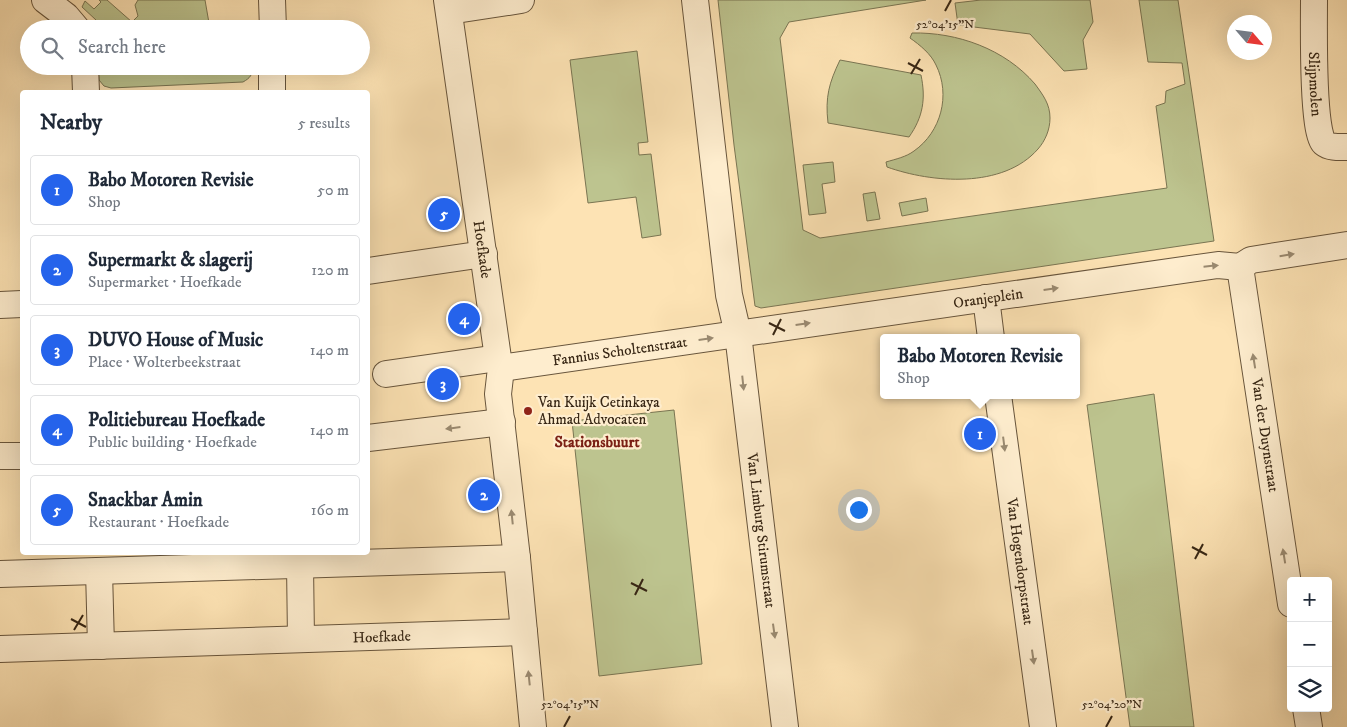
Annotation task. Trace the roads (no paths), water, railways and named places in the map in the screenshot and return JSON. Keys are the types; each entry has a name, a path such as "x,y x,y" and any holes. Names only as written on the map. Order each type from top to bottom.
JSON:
{"street":[{"path":"46,0 69,20"},
{"path":"272,0 272,20"},
{"path":"448,6 520,0"},
{"name":"Van Limburg Stirumstraat","path":"695,0 729,296 738,334 785,727"},
{"name":"Slijpmolen","path":"1314,0 1316,113 1320,134 1324,142 1331,146 1347,147"},
{"name":"Hoefkade","path":"448,6 499,363 498,394 517,558 533,727"},
{"path":"85,75 86,90"},
{"path":"272,75 272,90"},
{"path":"1240,267 1251,260 1347,245"},
{"path":"370,271 484,254"},
{"name":"Oranjeplein","path":"738,334 1218,265 1240,267"},
{"name":"Van der Duynstraat","path":"1240,267 1287,578"},
{"path":"986,298 990,334"},
{"path":"0,305 20,304"},
{"name":"Fannius Scholtenstraat","path":"386,374 499,363 738,334"},
{"name":"Van Hogendorpstraat","path":"999,399 1043,727"},
{"path":"370,438 502,422"},
{"path":"0,456 20,456"},
{"path":"0,574 517,558"},
{"path":"300,565 301,639"},
{"path":"99,571 101,646"},
{"name":"Hoefkade","path":"0,650 524,632"},
{"path":"1307,712 1309,727"}],"place":[{"name":"Snackbar Amin","path":"444,214"},
{"name":"Politiebureau Hoefkade","path":"464,319"},
{"name":"DUVO House of Music","path":"443,384"},
{"name":"Van Kuijk Cetinkaya Ahmad Advocaten","path":"528,411"},
{"name":"Babo Motoren Revisie","path":"980,434"},
{"name":"Supermarkt & slagerij","path":"484,495"}],"district":[{"name":"Stationsbuurt","path":"597,441"}]}
